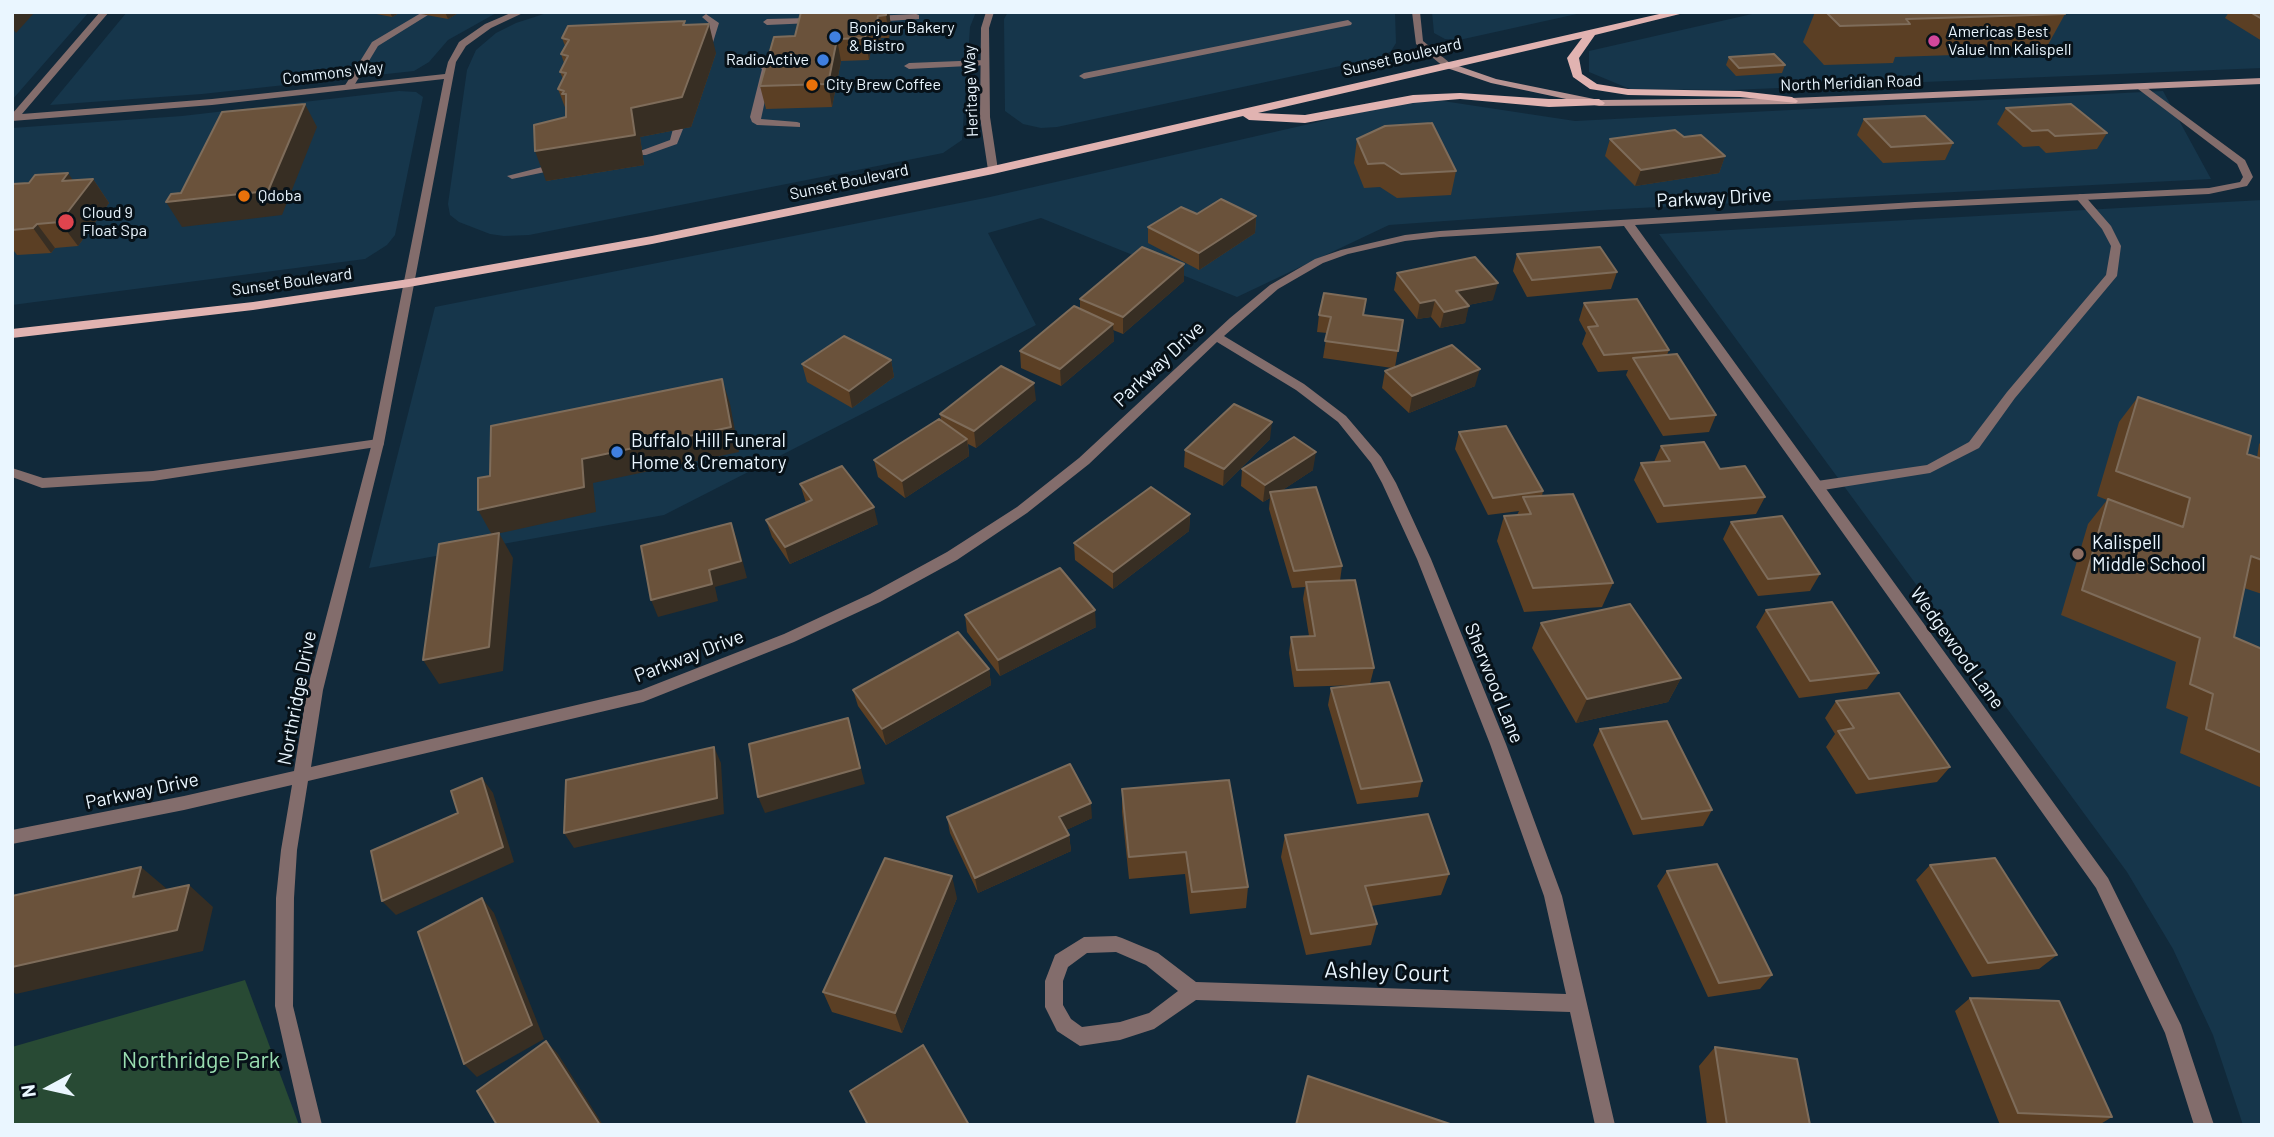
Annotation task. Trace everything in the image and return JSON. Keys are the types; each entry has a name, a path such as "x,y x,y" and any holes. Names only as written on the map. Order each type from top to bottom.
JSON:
{"main road":[{"name":"Sunset Boulevard","path":"12,334 253,306 409,283 652,240 993,170 1683,12"},
{"path":"1592,32 1573,58 1577,75 1594,87 1628,92 1740,94 1791,101"},
{"name":"North Meridian Road","path":"1447,65 1494,81 1599,103 1791,101 2262,80"},
{"path":"1228,115 1306,119 1413,99 1460,96 1549,103 1599,103"}],"street":[{"path":"14,118 105,12"},
{"path":"409,283 452,62 463,44 488,26 521,12"},
{"name":"Heritage Way","path":"990,12 985,27 985,117 993,170"},
{"path":"1416,12 1419,41 1447,65"},
{"path":"349,87 374,44 424,15"},
{"path":"769,16 809,21"},
{"path":"706,17 715,23 706,53"},
{"path":"866,19 916,17"},
{"path":"1084,76 1348,23"},
{"path":"757,60 766,68 755,117 757,122 797,125"},
{"path":"909,66 985,63"},
{"name":"Commons Way","path":"14,118 212,102 448,76"},
{"name":"Parkway Drive","path":"12,837 184,803 643,696 789,638 875,598 952,556 1022,510 1084,461 1217,337 1275,288 1319,261 1345,251 1440,234 2209,191 2243,184 2248,177 2241,162 2222,145 2139,86"},
{"path":"643,153 674,142 678,130"},
{"path":"512,176 546,169"},
{"path":"1817,486 1930,469 1974,445 2011,395 2111,276 2116,246 2107,228 2080,197"},
{"name":"Wedgewood Lane","path":"1627,222 2102,883 2174,1031 2204,1125"},
{"name":"Northridge Drive","path":"312,1125 284,1006 285,898 315,690 378,443 409,283"},
{"name":"Sherwood Lane","path":"1217,337 1300,387 1342,419 1376,460 1389,482 1424,559 1508,769 1553,896 1605,1125"},
{"path":"12,472 42,483 153,476 378,443"},
{"path":"1116,944 1152,959 1193,991 1154,1020 1120,1031 1080,1037 1065,1025 1054,1007 1054,981 1061,961 1084,945 1116,944"},
{"name":"Ashley Court","path":"1193,991 1578,1003"}],"shaded area":[{"path":"12,12 89,12 12,100"},
{"path":"127,12 498,12 448,40 429,62 414,71 202,94 50,105"},
{"path":"550,12 976,12 970,27 962,140 943,153 529,235 490,234 459,222 450,215 448,204 467,70 476,50 496,33"},
{"path":"1008,12 1395,12 1396,43 1391,51 1382,57 1057,127 1041,128 1023,124 1005,111 1004,19"},
{"path":"1432,12 1586,12 1459,40 1445,39 1434,33"},
{"path":"1761,12 2262,12 2262,68 1731,90 1630,89 1589,72 1589,51"},
{"path":"399,91 416,92 423,97 395,235 387,245 365,259 12,305 12,128 182,116"},
{"path":"2163,91 2211,179 1600,210 1389,225 1237,297 1041,218 988,233 1036,325 664,515 369,568 435,307 990,197 1423,98 1575,121"},
{"name":"Kalispell Middle School","path":"2262,200 2262,1125 2243,1125 2213,1035 2173,949 2127,872 1659,234"}],"green space":[{"name":"Northridge Park","path":"245,980 299,1125 12,1125 12,1047"}],"building":[{"path":"801,12 886,12 886,15 878,16 876,27 867,27 865,38 837,39 828,84 760,86 774,37 795,36"},
{"path":"1826,12 2065,14 1906,19 1910,24 1840,26"},
{"path":"2250,12 2262,12 2262,19"},
{"path":"685,21 683,25 709,24 682,97 631,108 635,135 535,151 534,125 566,117 566,94 562,94 564,91 558,89 566,73 560,72 568,56 561,54 569,40 562,38 568,26"},
{"path":"1774,54 1785,65 1739,68 1729,57"},
{"path":"305,104 268,191 166,202 171,194 181,193 222,112"},
{"path":"2071,104 2107,133 2055,136 2048,130 2032,131 2006,108"},
{"path":"1925,116 1953,143 1891,147 1864,119"},
{"path":"1432,123 1456,171 1401,174 1384,163 1368,164 1357,139 1385,126"},
{"path":"1675,130 1684,137 1701,135 1725,156 1641,170 1610,139"},
{"path":"68,173 62,181 93,179 60,222 12,230 12,184 29,183 35,175"},
{"path":"1221,199 1256,216 1199,253 1148,227 1181,207 1197,214"},
{"path":"1142,247 1184,264 1123,317 1080,299"},
{"path":"1600,247 1617,272 1532,280 1517,254"},
{"path":"1475,257 1498,283 1456,291 1469,306 1444,312 1435,300 1420,303 1397,273"},
{"path":"1324,293 1366,299 1363,315 1403,320 1398,351 1325,341 1331,317 1319,315"},
{"path":"1637,299 1669,350 1604,355 1588,327 1598,326 1584,303"},
{"path":"1074,306 1113,324 1060,369 1020,351"},
{"path":"844,336 891,360 849,391 802,364"},
{"path":"1452,345 1480,369 1412,396 1385,371"},
{"path":"1677,354 1716,415 1670,419 1633,358"},
{"path":"1001,366 1034,383 974,431 940,414"},
{"path":"722,379 731,427 582,459 584,487 478,510 478,478 490,476 491,426"},
{"path":"2138,397 2251,436 2247,454 2262,459 2262,560 2251,556 2234,637 2262,649 2262,753 2206,729 2213,694 2190,684 2200,638 2082,590 2108,499 2183,527 2190,498 2116,471"},
{"path":"1234,404 1272,422 1224,469 1185,450"},
{"path":"939,419 967,439 902,481 874,460"},
{"path":"1506,426 1543,491 1493,498 1459,432"},
{"path":"1294,437 1316,452 1265,485 1242,469"},
{"path":"1704,442 1720,469 1745,466 1765,497 1664,506 1641,463 1670,461 1661,446"},
{"path":"842,466 874,507 785,547 766,520 812,500 800,484"},
{"path":"1151,487 1190,514 1113,572 1074,543"},
{"path":"1316,487 1342,566 1294,571 1270,492"},
{"path":"1573,494 1613,583 1533,588 1504,516 1531,514 1523,497"},
{"path":"1782,516 1820,574 1768,579 1731,522"},
{"path":"731,523 741,561 709,570 712,584 651,600 641,546"},
{"path":"499,533 489,647 423,660 439,544"},
{"path":"1060,568 1095,610 998,660 965,615"},
{"path":"1355,580 1374,668 1297,670 1291,637 1315,636 1306,582"},
{"path":"1832,602 1879,673 1810,681 1766,610"},
{"path":"1630,604 1681,678 1587,699 1541,623"},
{"path":"958,632 989,669 882,729 853,690"},
{"path":"1389,682 1422,781 1361,789 1331,688"},
{"path":"1899,693 1950,767 1869,779 1838,731 1854,728 1836,701"},
{"path":"848,718 860,768 758,797 749,744"},
{"path":"1667,721 1712,810 1642,819 1600,729"},
{"path":"714,747 717,798 564,833 566,780"},
{"path":"1070,764 1091,803 1059,817 1069,835 975,878 947,817"},
{"path":"482,778 503,847 382,901 371,851 458,813 451,791"},
{"path":"1229,780 1248,887 1192,892 1186,852 1129,857 1122,789"},
{"path":"1428,814 1449,874 1365,886 1377,924 1311,934 1285,835"},
{"path":"885,858 952,876 895,1013 823,992"},
{"path":"1995,858 2057,955 1988,963 1930,865"},
{"path":"1717,864 1772,975 1719,983 1667,871"},
{"path":"141,867 133,897 189,885 177,930 12,967 12,896"},
{"path":"482,898 532,1025 464,1064 418,932"},
{"path":"1970,998 2059,1001 2112,1117 2018,1113"},
{"path":"546,1041 600,1125 497,1125 477,1091"},
{"path":"923,1045 969,1125 868,1125 850,1091"},
{"path":"1715,1047 1797,1059 1810,1125 1727,1125"},
{"path":"1308,1076 1453,1125 1296,1125"}],"place":[{"name":"Bonjour Bakery & Bistro","path":"835,37"},
{"name":"Americas Best Value Inn Kalispell","path":"1934,41"},
{"name":"RadioActive","path":"823,60"},
{"name":"City Brew Coffee","path":"812,85"},
{"name":"Qdoba","path":"244,196"},
{"name":"Cloud 9 Float Spa","path":"66,222"},
{"name":"Buffalo Hill Funeral Home & Crematory","path":"617,452"},
{"name":"Kalispell Middle School","path":"2078,554"}]}
